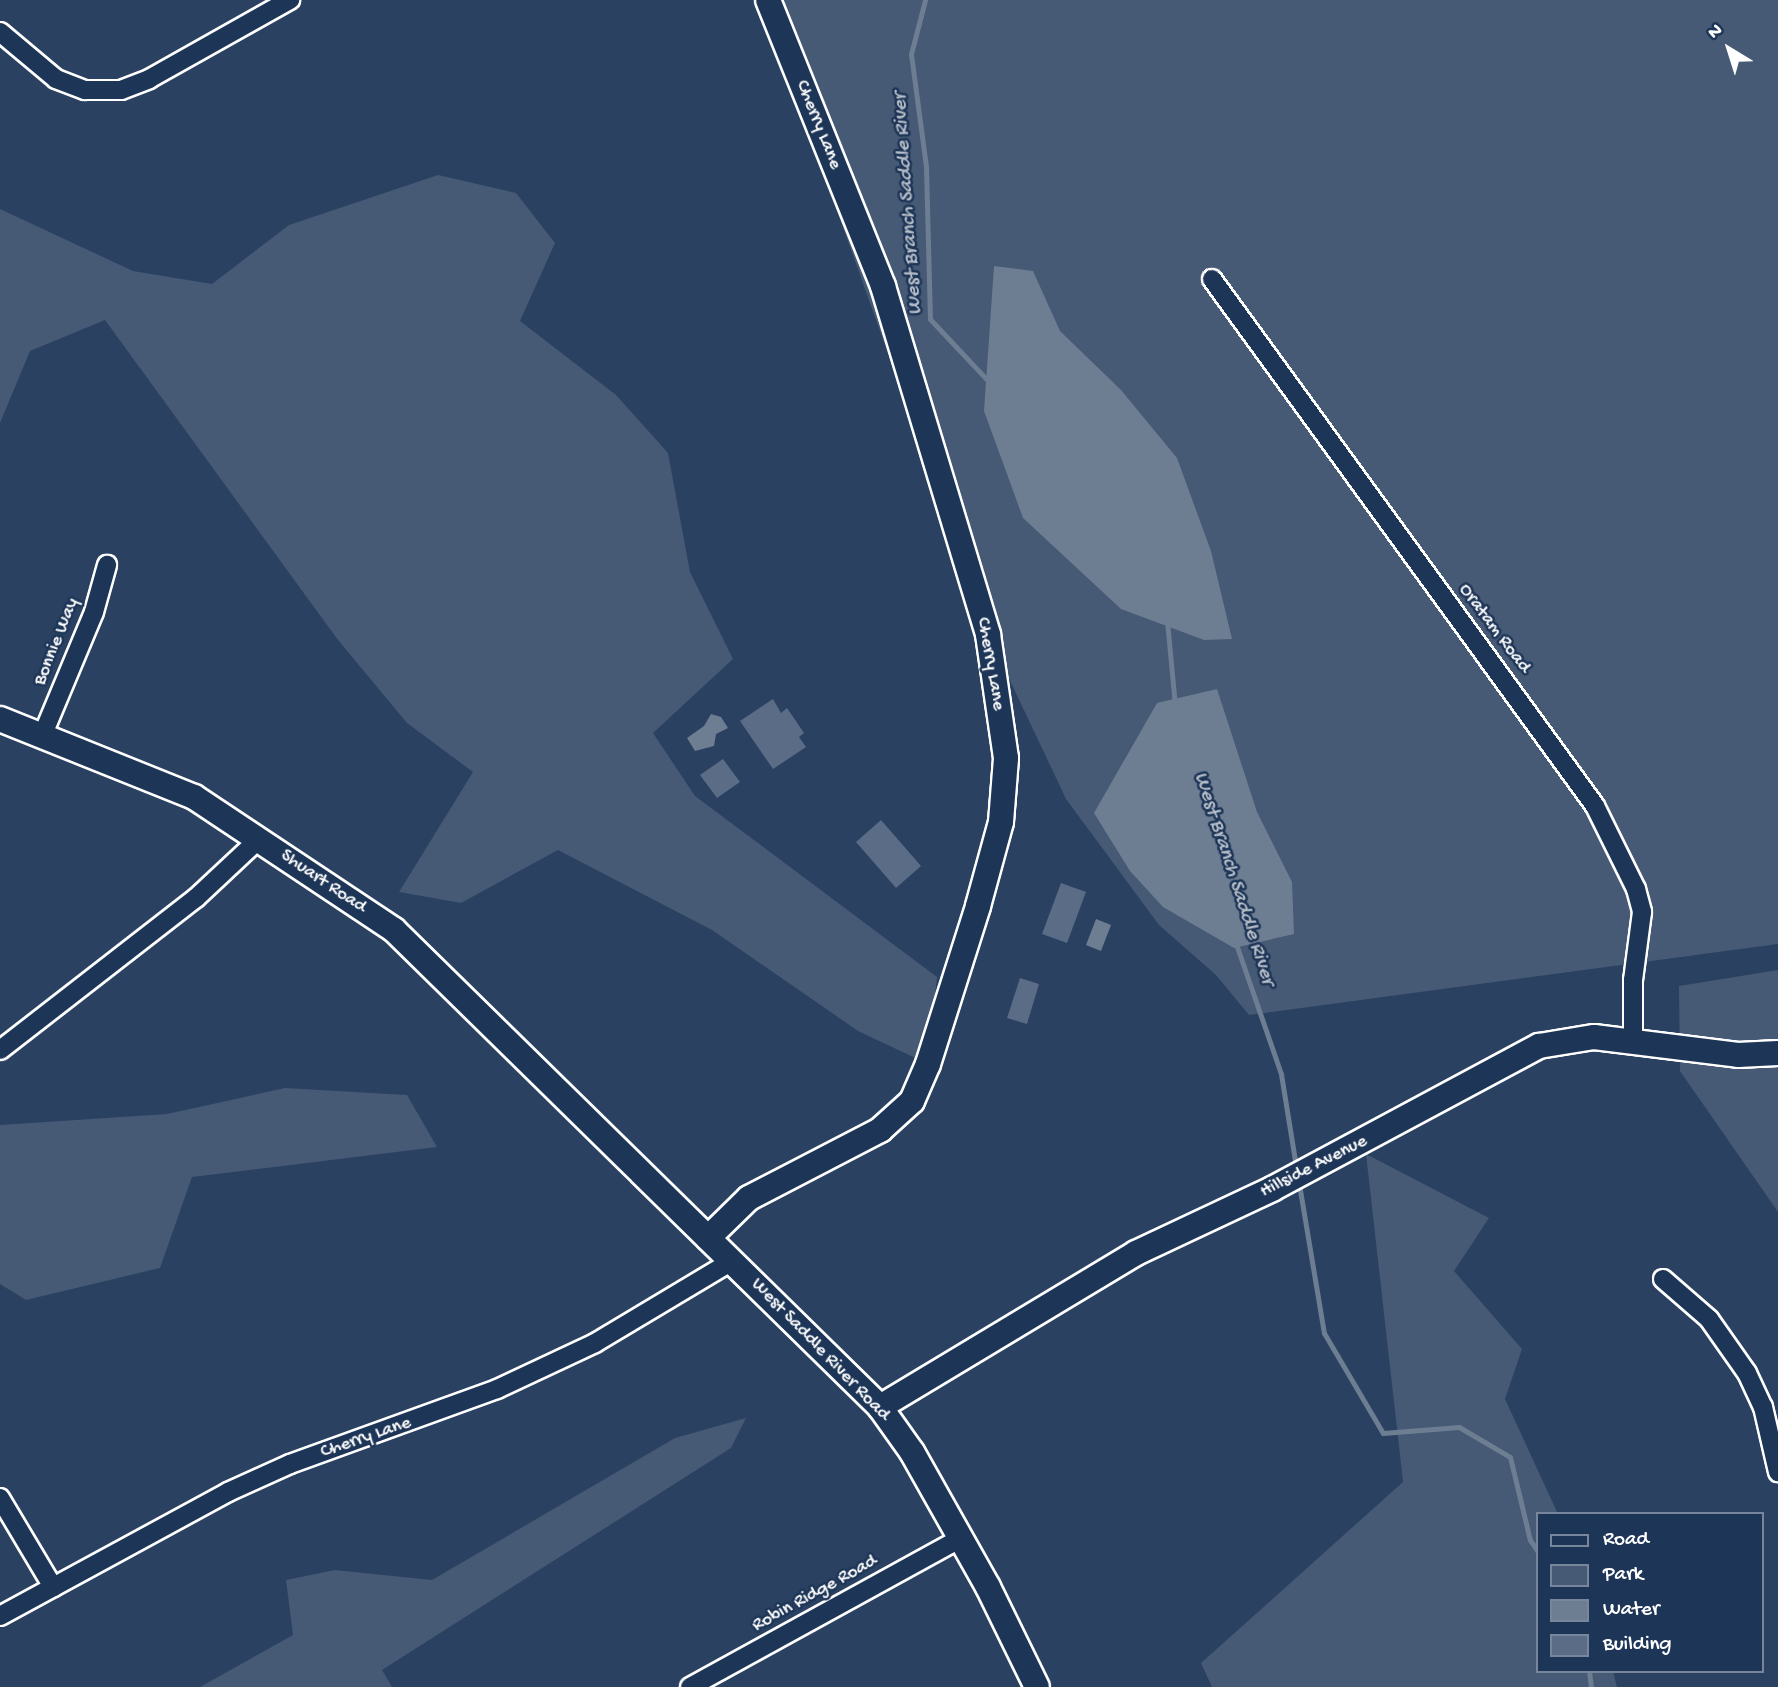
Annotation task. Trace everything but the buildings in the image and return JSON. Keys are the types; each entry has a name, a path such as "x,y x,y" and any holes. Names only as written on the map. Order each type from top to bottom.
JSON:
{"street":[{"path":"0,32 56,79 85,90 121,90 149,79 290,0"},
{"name":"Cherry Lane","path":"708,1238 749,1198 891,1123 912,1101 928,1064 1001,822 1006,758 988,634 883,286 768,0"},
{"name":"Oratam Road","path":"1213,279 1595,806 1636,889 1642,912 1633,980 1633,1041"},
{"name":"Bonnie Way","path":"43,734 94,612 107,565"},
{"name":"Shuart Road","path":"0,719 43,734 194,797 394,930 590,1127"},
{"path":"0,1050 196,898 258,839"},
{"name":"Hillside Avenue","path":"880,1407 1136,1253 1311,1170 1539,1046 1594,1037 1738,1055 1778,1053"},
{"name":"West Saddle River Road","path":"590,1127 732,1261 880,1407 961,1538 1037,1687"},
{"name":"Cherry Lane","path":"0,1616 228,1492 290,1464 424,1418 596,1343 732,1261"},
{"path":"1663,1279 1709,1319 1747,1373 1763,1407 1778,1472"},
{"path":"0,1497 53,1587"},
{"name":"Robin Ridge Road","path":"690,1687 961,1538"}],"green space":[{"path":"762,0 1778,0 1778,944 1249,1015 1216,975 1159,925 1066,799 988,634"},
{"path":"438,175 516,193 555,243 520,321 616,395 668,453 690,572 733,659 653,733 695,796 937,977 928,1064 858,1031 712,930 558,850 461,903 399,892 473,772 407,723 338,640 105,320 30,351 0,423 0,209 133,271 212,284 289,225"},
{"path":"1778,970 1778,1212 1680,1071 1679,986"},
{"path":"285,1088 407,1095 437,1147 192,1177 160,1268 26,1300 0,1284 0,1125 167,1114"},
{"path":"1366,1154 1489,1218 1454,1271 1522,1349 1505,1399 1557,1512 1536,1512 1536,1673 1614,1673 1617,1687 1212,1687 1201,1663 1403,1482"},
{"path":"746,1418 731,1448 382,1670 392,1687 200,1687 293,1635 286,1580 335,1570 432,1580 675,1438"}],"water":[{"path":"994,266 1033,271 1060,331 1121,390 1177,458 1211,551 1232,639 1204,640 1121,609 1023,518 984,411"},
{"path":"1217,689 1257,812 1292,882 1294,934 1234,948 1163,907 1130,871 1094,813 1157,703"},
{"path":"711,714 721,717 728,728 716,734 714,746 695,751 687,738 704,726"},
{"path":"1096,919 1111,925 1101,951 1086,945"}],"waterway":[{"name":"West Branch Saddle River","path":"925,0 911,54 926,167 930,319 990,383"},
{"name":"West Branch Saddle River","path":"1167,621 1175,706"},
{"name":"West Branch Saddle River","path":"1235,941 1281,1074 1296,1167"},
{"name":"West Branch Saddle River","path":"1299,1184 1324,1333 1383,1433 1459,1427 1510,1457 1530,1540 1536,1549"},
{"name":"West Branch Saddle River","path":"1589,1673 1591,1687"}]}
